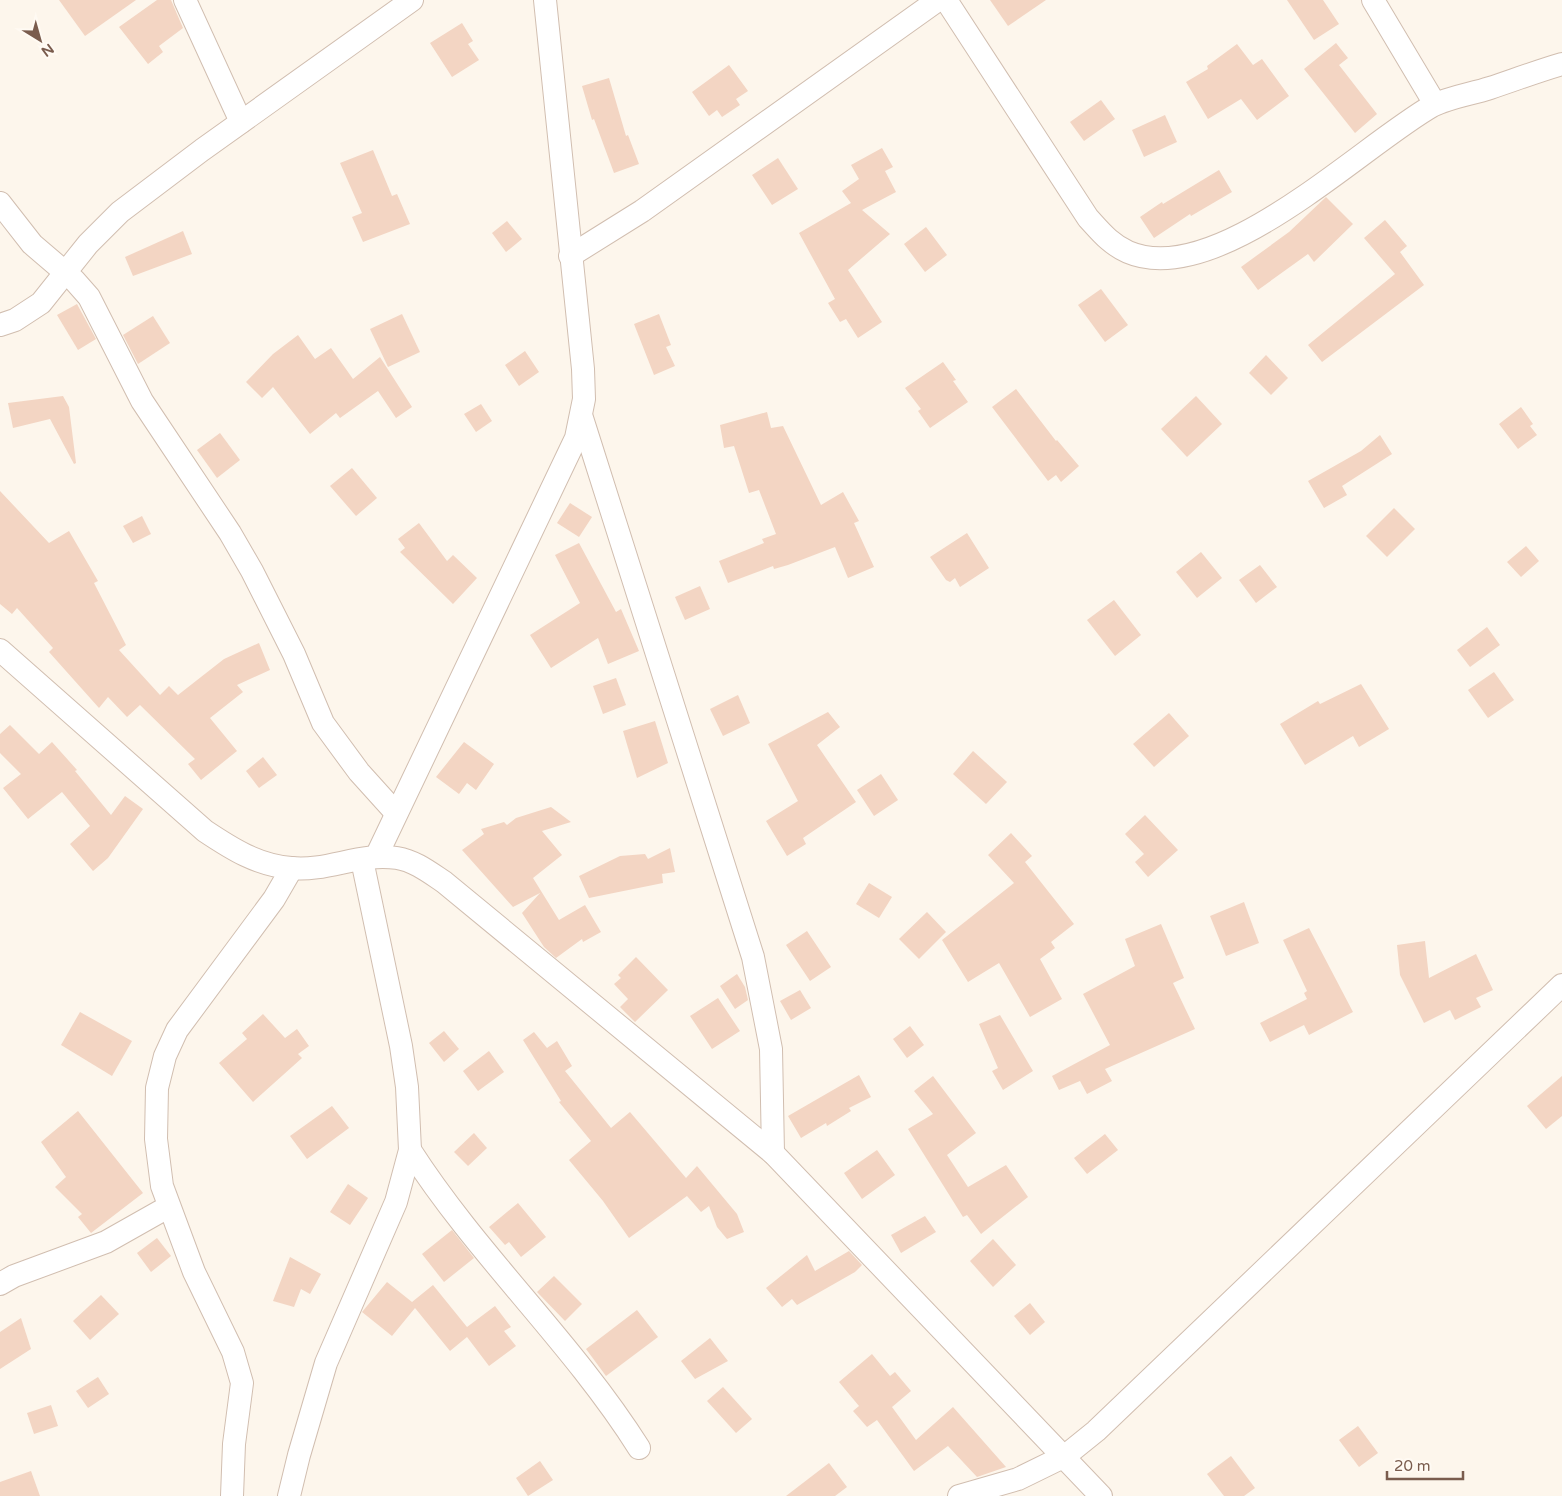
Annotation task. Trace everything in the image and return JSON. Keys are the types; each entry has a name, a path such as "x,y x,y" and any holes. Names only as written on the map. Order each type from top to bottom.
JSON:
{"street":[{"path":"185,0 241,122"},
{"path":"0,325 31,311 50,294 88,244 120,212 241,122 412,0"},
{"path":"289,1496 299,1454 326,1363 396,1202 410,1150 407,1087 369,858 396,813 576,438 582,418 583,369 545,0"},
{"path":"570,256 642,211 938,0"},
{"path":"946,0 1088,218 1110,242 1129,253 1153,257 1181,256 1225,242 1256,228 1315,190 1414,117 1435,104 1562,64"},
{"path":"1373,0 1435,104"},
{"path":"0,204 32,244 89,297 142,401 234,540 294,654 324,723 359,772 396,813"},
{"path":"582,418 753,957 771,1049 773,1153"},
{"path":"0,650 205,831 241,855 268,864 313,869 369,858 398,858 421,866 444,882 773,1153 1065,1456 1101,1496"},
{"path":"232,1496 234,1444 242,1383 238,1366 194,1272 168,1207 159,1164 155,1114 157,1088 165,1056 177,1030 197,1000 274,899 292,868"},
{"path":"959,1496 1018,1479 1065,1456 1131,1400 1562,984"},
{"path":"410,1150 462,1224 605,1398 639,1448"},
{"path":"0,1284 14,1276 106,1242 168,1207"}],"building":[{"path":"59,0 136,0 85,36"},
{"path":"157,0 171,0 183,28 159,46 163,52 148,64 119,27"},
{"path":"990,0 1046,0 1008,26"},
{"path":"1287,0 1323,0 1339,24 1314,40"},
{"path":"462,23 473,41 468,44 479,60 452,77 430,43"},
{"path":"1336,43 1348,58 1339,65 1377,114 1355,133 1304,69"},
{"path":"1237,44 1253,65 1262,59 1289,96 1257,120 1241,99 1208,119 1186,82 1208,69 1207,66"},
{"path":"729,65 748,91 736,99 740,105 722,117 717,110 709,116 692,92"},
{"path":"609,78 626,136 628,135 639,164 614,173 594,119 592,120 582,86"},
{"path":"1101,100 1115,119 1084,141 1070,122"},
{"path":"1165,115 1177,142 1144,157 1132,130"},
{"path":"882,148 893,167 885,171 896,192 862,210 890,234 848,270 882,322 858,338 846,319 840,322 828,303 835,299 799,233 851,203 842,191 859,179 851,165"},
{"path":"373,150 392,196 397,194 410,224 363,242 352,217 362,213 340,163"},
{"path":"778,158 798,189 772,205 752,175"},
{"path":"1219,170 1232,192 1191,216 1190,214 1154,238 1140,217 1162,202 1163,204"},
{"path":"1326,197 1353,224 1314,262 1308,254 1258,290 1241,267 1289,232"},
{"path":"1385,220 1407,246 1400,252 1424,285 1322,362 1308,345 1395,274 1364,238"},
{"path":"507,221 522,239 506,252 492,233"},
{"path":"926,227 947,255 925,272 904,244"},
{"path":"183,231 192,254 133,276 125,257"},
{"path":"1101,289 1128,325 1105,342 1078,305"},
{"path":"77,304 96,339 78,350 57,315"},
{"path":"402,314 420,352 388,367 370,329"},
{"path":"659,314 671,345 666,347 675,366 654,375 634,324"},
{"path":"153,316 170,343 138,364 123,335"},
{"path":"298,335 315,359 331,348 353,379 380,357 412,407 396,418 378,391 340,418 336,413 310,434 273,387 262,398 246,382 273,354"},
{"path":"525,351 539,372 519,386 505,365"},
{"path":"1266,355 1288,378 1271,395 1249,373"},
{"path":"943,362 956,380 953,381 968,402 930,428 918,411 921,409 905,388"},
{"path":"1016,389 1056,441 1079,466 1061,482 1056,475 1048,481 992,407"},
{"path":"63,396 69,407 76,463 74,464 50,419 13,428 8,403"},
{"path":"1196,396 1222,424 1187,457 1161,429"},
{"path":"481,404 492,421 476,432 464,414"},
{"path":"1521,407 1533,424 1530,426 1537,435 1518,449 1499,424"},
{"path":"767,412 771,428 783,426 821,505 843,492 859,521 854,523 874,567 848,578 835,547 788,565 774,569 773,566 728,583 719,561 764,543 762,539 776,534 759,490 749,493 734,446 724,448 720,425"},
{"path":"220,433 240,460 217,478 197,450"},
{"path":"1380,435 1392,454 1342,486 1347,495 1324,508 1308,481 1361,451"},
{"path":"352,468 377,498 356,516 330,486"},
{"path":"0,491 49,543 69,531 98,581 94,583 126,645 119,650 160,695 169,686 178,695 224,659 259,643 270,670 237,685 243,692 210,718 237,751 201,780 188,764 195,759 140,705 127,717 108,697 99,708 49,652 53,648 17,608 12,614 0,604"},
{"path":"570,503 592,517 579,537 557,523"},
{"path":"1394,508 1415,529 1387,557 1366,536"},
{"path":"142,516 151,534 133,543 123,526"},
{"path":"419,523 447,561 453,555 477,578 453,604 400,552 405,548 398,539"},
{"path":"967,533 989,568 960,587 955,578 950,582 946,580 930,557"},
{"path":"579,543 616,612 621,609 639,651 608,664 598,638 551,668 530,635 580,603 555,555"},
{"path":"1526,546 1539,561 1521,577 1507,562"},
{"path":"1201,552 1222,578 1197,598 1176,572"},
{"path":"1260,565 1277,587 1256,603 1239,580"},
{"path":"700,586 710,609 685,620 675,597"},
{"path":"1114,600 1141,635 1115,656 1087,620"},
{"path":"1487,627 1500,645 1470,667 1457,650"},
{"path":"1494,672 1514,700 1488,718 1468,690"},
{"path":"616,678 626,705 603,714 593,686"},
{"path":"1361,684 1389,729 1359,747 1353,736 1305,765 1280,724 1318,701 1320,704"},
{"path":"738,695 750,723 723,736 710,709"},
{"path":"828,712 840,727 817,745 856,802 803,838 806,844 787,856 766,821 798,801 768,744"},
{"path":"1169,713 1189,736 1154,767 1133,744"},
{"path":"655,721 668,763 637,778 623,731"},
{"path":"10,725 39,754 52,742 77,770 75,771 111,815 125,796 143,809 108,858 93,871 70,844 90,826 62,792 28,819 3,788 21,774 0,753 0,734"},
{"path":"464,742 494,764 476,790 467,783 459,794 436,777"},
{"path":"973,751 1007,782 986,804 953,774"},
{"path":"263,757 277,775 259,788 246,771"},
{"path":"881,774 898,800 874,816 857,790"},
{"path":"551,807 571,822 542,831 562,855 533,878 559,920 585,905 601,932 583,942 582,939 556,958 544,947 522,913 540,893 513,907 462,850 484,834 481,829 504,822 507,825 516,818"},
{"path":"1145,815 1178,850 1148,877 1135,862 1144,854 1125,834"},
{"path":"1011,833 1032,856 1025,862 1074,924 1051,942 1055,948 1040,959 1062,999 1030,1017 999,963 968,982 942,940 1014,883 988,855"},
{"path":"670,848 675,872 662,874 663,883 589,898 579,876 620,856 645,854 648,859"},
{"path":"869,883 892,897 879,918 856,904"},
{"path":"1244,902 1259,943 1226,956 1210,916"},
{"path":"927,912 946,932 919,959 899,939"},
{"path":"1161,924 1184,978 1173,983 1195,1029 1105,1069 1112,1081 1087,1094 1080,1081 1059,1090 1052,1076 1110,1045 1083,994 1135,966 1125,939"},
{"path":"1309,928 1353,1012 1309,1035 1304,1025 1270,1042 1260,1023 1307,999 1304,993 1307,991 1283,940"},
{"path":"807,931 831,967 810,981 786,945"},
{"path":"1425,941 1429,978 1476,954 1493,990 1476,998 1481,1007 1455,1020 1450,1010 1424,1023 1400,975 1397,945"},
{"path":"636,957 668,990 635,1022 620,1007 628,999 614,984 621,978 618,975"},
{"path":"737,974 745,987 748,1000 735,1009 720,986"},
{"path":"800,990 811,1008 791,1020 780,1001"},
{"path":"718,998 740,1031 712,1049 690,1016"},
{"path":"80,1012 132,1041 112,1076 61,1045"},
{"path":"263,1014 285,1038 297,1029 309,1046 298,1054 302,1058 253,1102 219,1063 247,1039 242,1033"},
{"path":"1000,1015 1033,1071 1003,1090 992,1071 998,1068 979,1024"},
{"path":"910,1026 924,1045 907,1058 893,1039"},
{"path":"444,1031 459,1049 444,1062 429,1043"},
{"path":"534,1032 547,1048 557,1041 572,1066 565,1071 611,1128 630,1112 686,1178 697,1166 737,1214 744,1232 727,1239 717,1227 709,1206 701,1212 687,1196 629,1238 603,1201 569,1160 591,1141 559,1102 561,1101 523,1040"},
{"path":"489,1051 504,1072 478,1091 463,1071"},
{"path":"859,1075 871,1097 849,1108 851,1111 827,1126 826,1123 801,1138 788,1116"},
{"path":"933,1076 976,1133 947,1155 968,1187 1006,1165 1028,1197 981,1234 967,1215 963,1217 908,1129 933,1114 914,1091"},
{"path":"1562,1076 1562,1116 1546,1129 1527,1106"},
{"path":"332,1106 349,1128 307,1159 290,1136"},
{"path":"78,1111 143,1193 91,1233 78,1217 82,1214 55,1187 66,1177 41,1142"},
{"path":"474,1133 487,1148 468,1166 454,1152"},
{"path":"1105,1134 1118,1150 1087,1174 1074,1158"},
{"path":"877,1150 895,1175 862,1199 844,1173"},
{"path":"348,1184 368,1198 350,1225 330,1212"},
{"path":"518,1203 546,1237 521,1257 509,1242 505,1245 489,1227"},
{"path":"925,1216 936,1232 901,1253 891,1235"},
{"path":"452,1230 474,1258 444,1282 422,1254"},
{"path":"157,1238 171,1256 151,1272 137,1253"},
{"path":"993,1239 1016,1265 993,1287 970,1261"},
{"path":"849,1251 862,1265 855,1272 797,1305 792,1299 782,1307 766,1288 807,1255 815,1271"},
{"path":"290,1257 321,1274 310,1294 301,1289 294,1307 273,1301"},
{"path":"554,1276 582,1304 565,1321 537,1292"},
{"path":"387,1282 412,1302 433,1285 467,1327 495,1306 511,1327 504,1331 516,1346 489,1366 467,1337 450,1351 415,1308 392,1336 362,1312"},
{"path":"101,1295 119,1314 90,1340 73,1321"},
{"path":"1030,1303 1045,1322 1030,1335 1014,1316"},
{"path":"637,1310 658,1337 606,1376 586,1349"},
{"path":"21,1318 31,1349 0,1369 0,1332"},
{"path":"710,1338 728,1361 695,1379 681,1361"},
{"path":"872,1354 890,1376 895,1372 911,1391 892,1407 916,1440 953,1407 1006,1467 977,1477 948,1446 914,1471 877,1420 867,1427 853,1411 859,1406 839,1382"},
{"path":"98,1377 109,1394 88,1408 76,1391"},
{"path":"723,1387 752,1419 736,1433 707,1401"},
{"path":"51,1405 58,1426 34,1434 27,1413"},
{"path":"1358,1426 1378,1453 1359,1467 1339,1440"},
{"path":"1231,1456 1255,1488 1244,1496 1224,1496 1207,1474"},
{"path":"540,1461 553,1480 528,1496 516,1478"},
{"path":"829,1463 847,1487 835,1496 786,1496"},
{"path":"31,1471 40,1496 0,1496 0,1482"}]}
